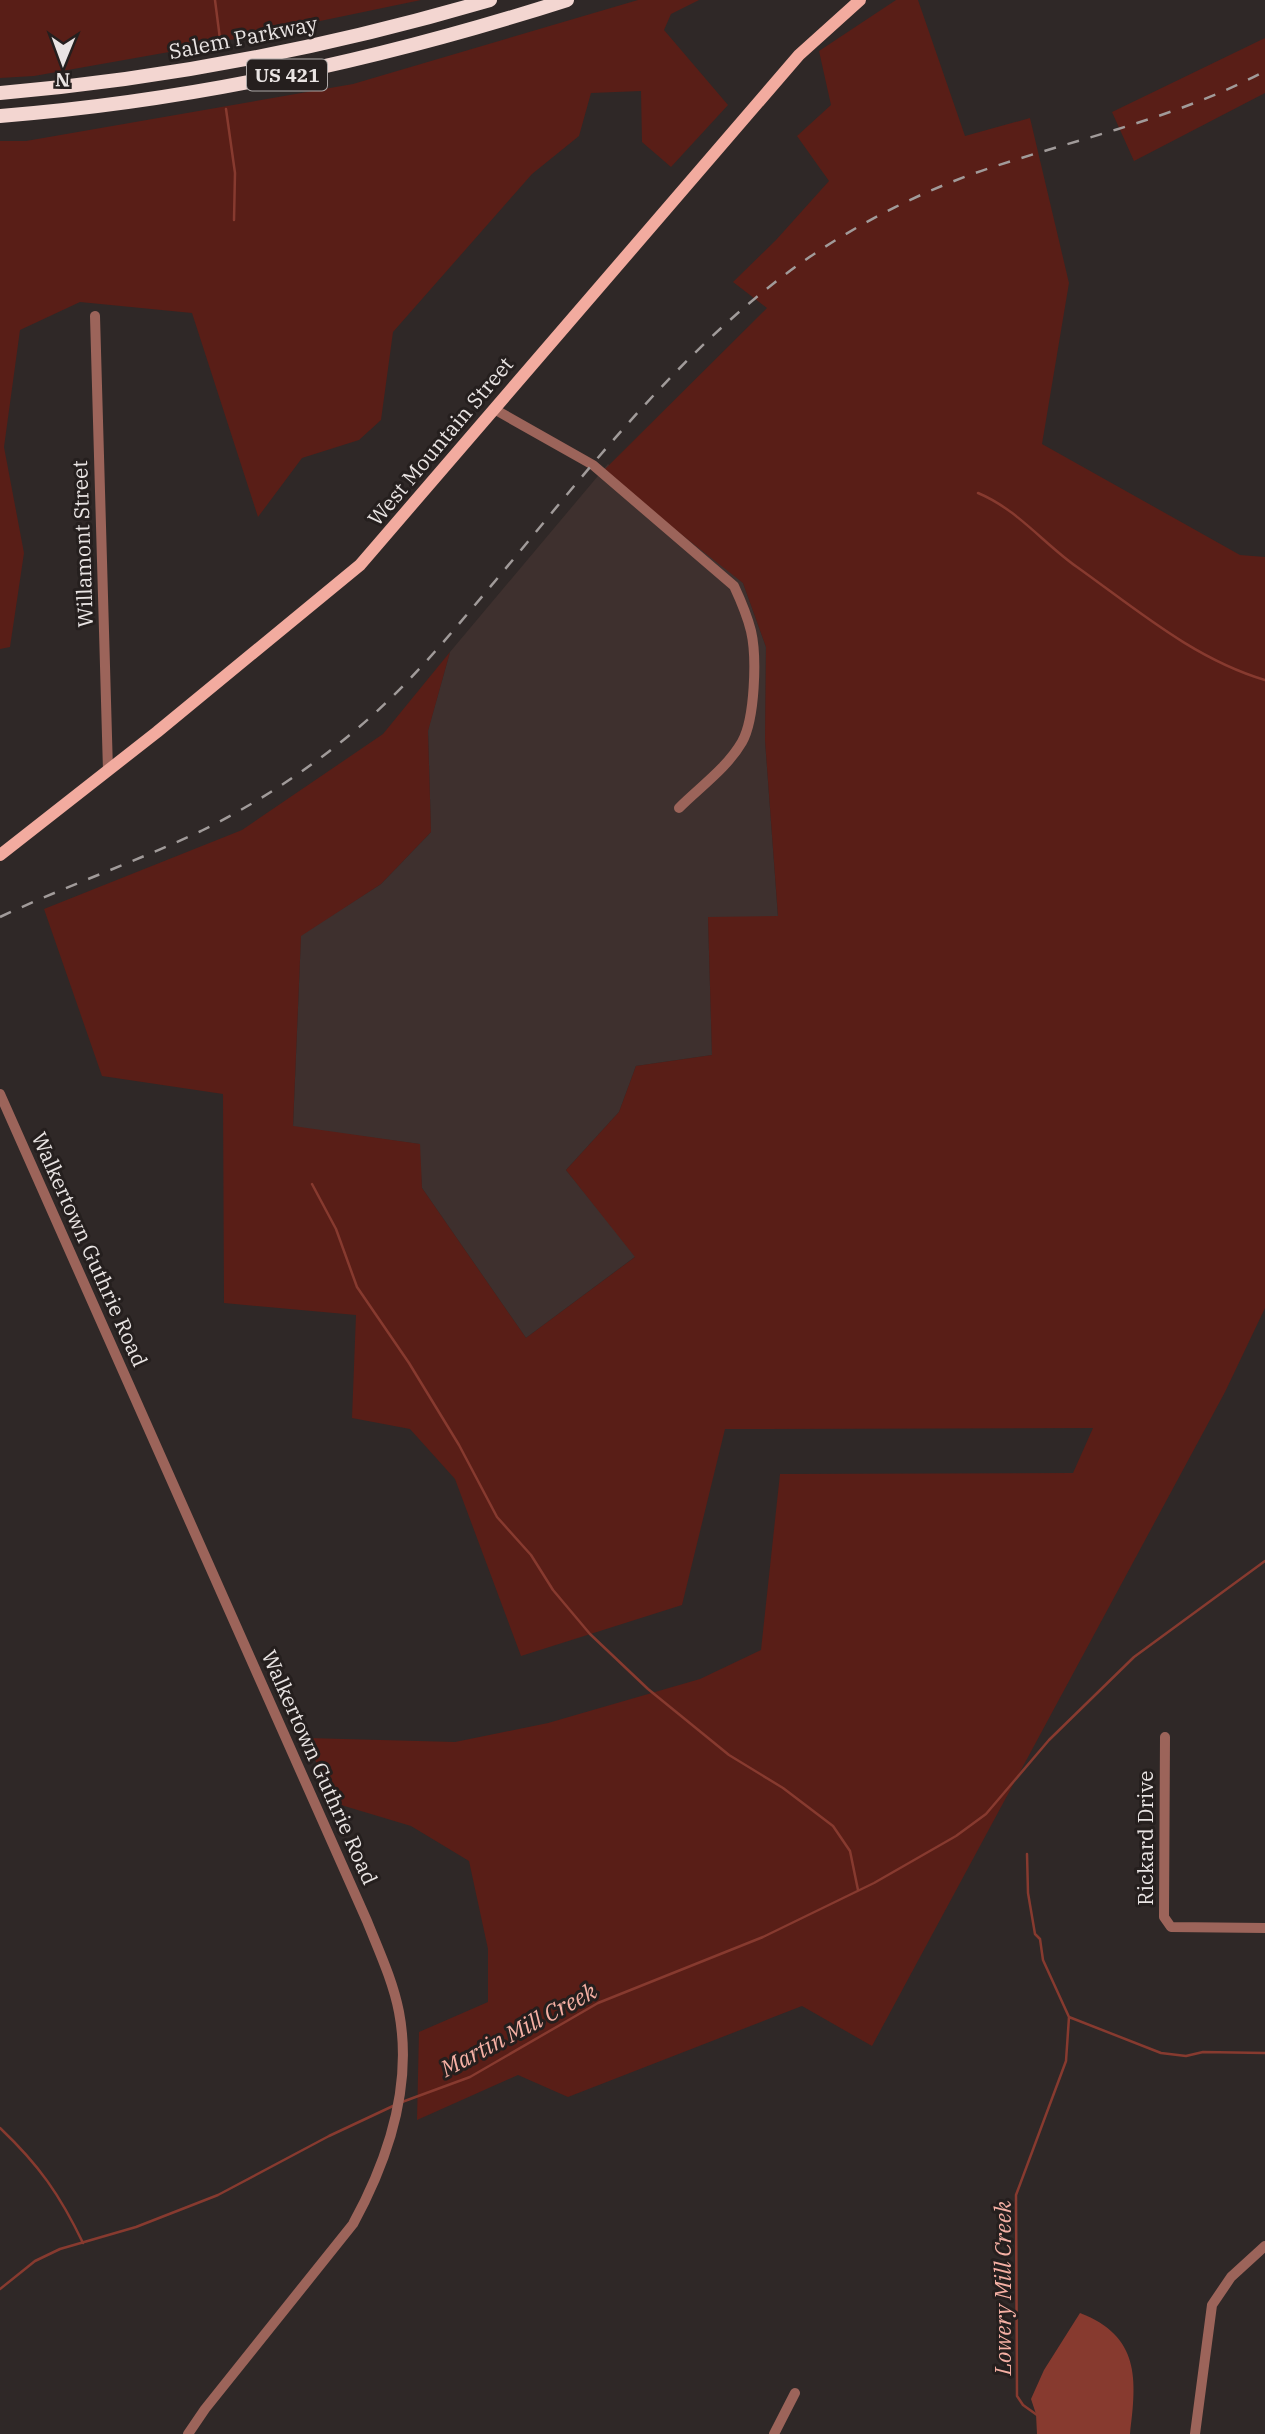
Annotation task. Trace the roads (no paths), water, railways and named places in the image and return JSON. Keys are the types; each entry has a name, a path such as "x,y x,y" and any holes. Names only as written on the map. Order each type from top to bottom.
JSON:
{"highway":[{"name":"Salem Parkway","path":"0,93 117,80 267,55 366,34 490,0"},
{"name":"Salem Parkway","path":"0,116 120,103 272,78 421,43 567,0"}],"main road":[{"name":"West Mountain Street","path":"0,855 108,771 360,565 801,52 860,0"}],"street":[{"name":"Willamont Street","path":"95,316 108,771"},
{"path":"494,409 593,464 734,586 740,598 752,634 749,722 734,753 678,808"},
{"name":"Walkertown Guthrie Road","path":"0,1094 367,1921 391,1983 399,2014 401,2052 398,2104 388,2151 369,2194 353,2224 188,2434"},
{"name":"Rickard Drive","path":"1165,1737 1164,1917 1171,1927 1265,1928"},
{"path":"1195,2434 1212,2305 1231,2277 1265,2246"},
{"path":"774,2434 795,2393"}],"waterway":[{"path":"215,0 220,39"},
{"path":"226,109 235,173 234,220"},
{"path":"978,493 1005,508 1065,558 1190,646 1239,671 1265,680"},
{"path":"312,1184 336,1229 357,1287 409,1363 459,1445 497,1517 531,1555 553,1590 590,1634 648,1689 729,1755 783,1788 833,1826 850,1851 858,1890"},
{"name":"Martin Mill Creek","path":"402,2102 470,2077 598,2003 763,1937 874,1883 956,1836 986,1814 1049,1740 1134,1657 1265,1561"},
{"name":"Lowery Mill Creek","path":"1027,1854 1028,1893 1035,1934 1040,1939 1043,1960 1069,2017 1066,2061 1016,2195 1017,2396 1023,2405 1037,2415"},
{"path":"1069,2017 1161,2053 1186,2056 1203,2052 1265,2053"},
{"name":"Martin Mill Creek","path":"0,2289 35,2261 60,2249 136,2227 218,2195 329,2136 393,2106"},
{"path":"0,2128 48,2181 83,2243"}],"railway":[{"path":"0,917 201,831 292,778 335,747 391,698 438,648 601,454 675,373 755,299 820,250 867,222 942,186 993,167 1165,114 1265,71"}]}
